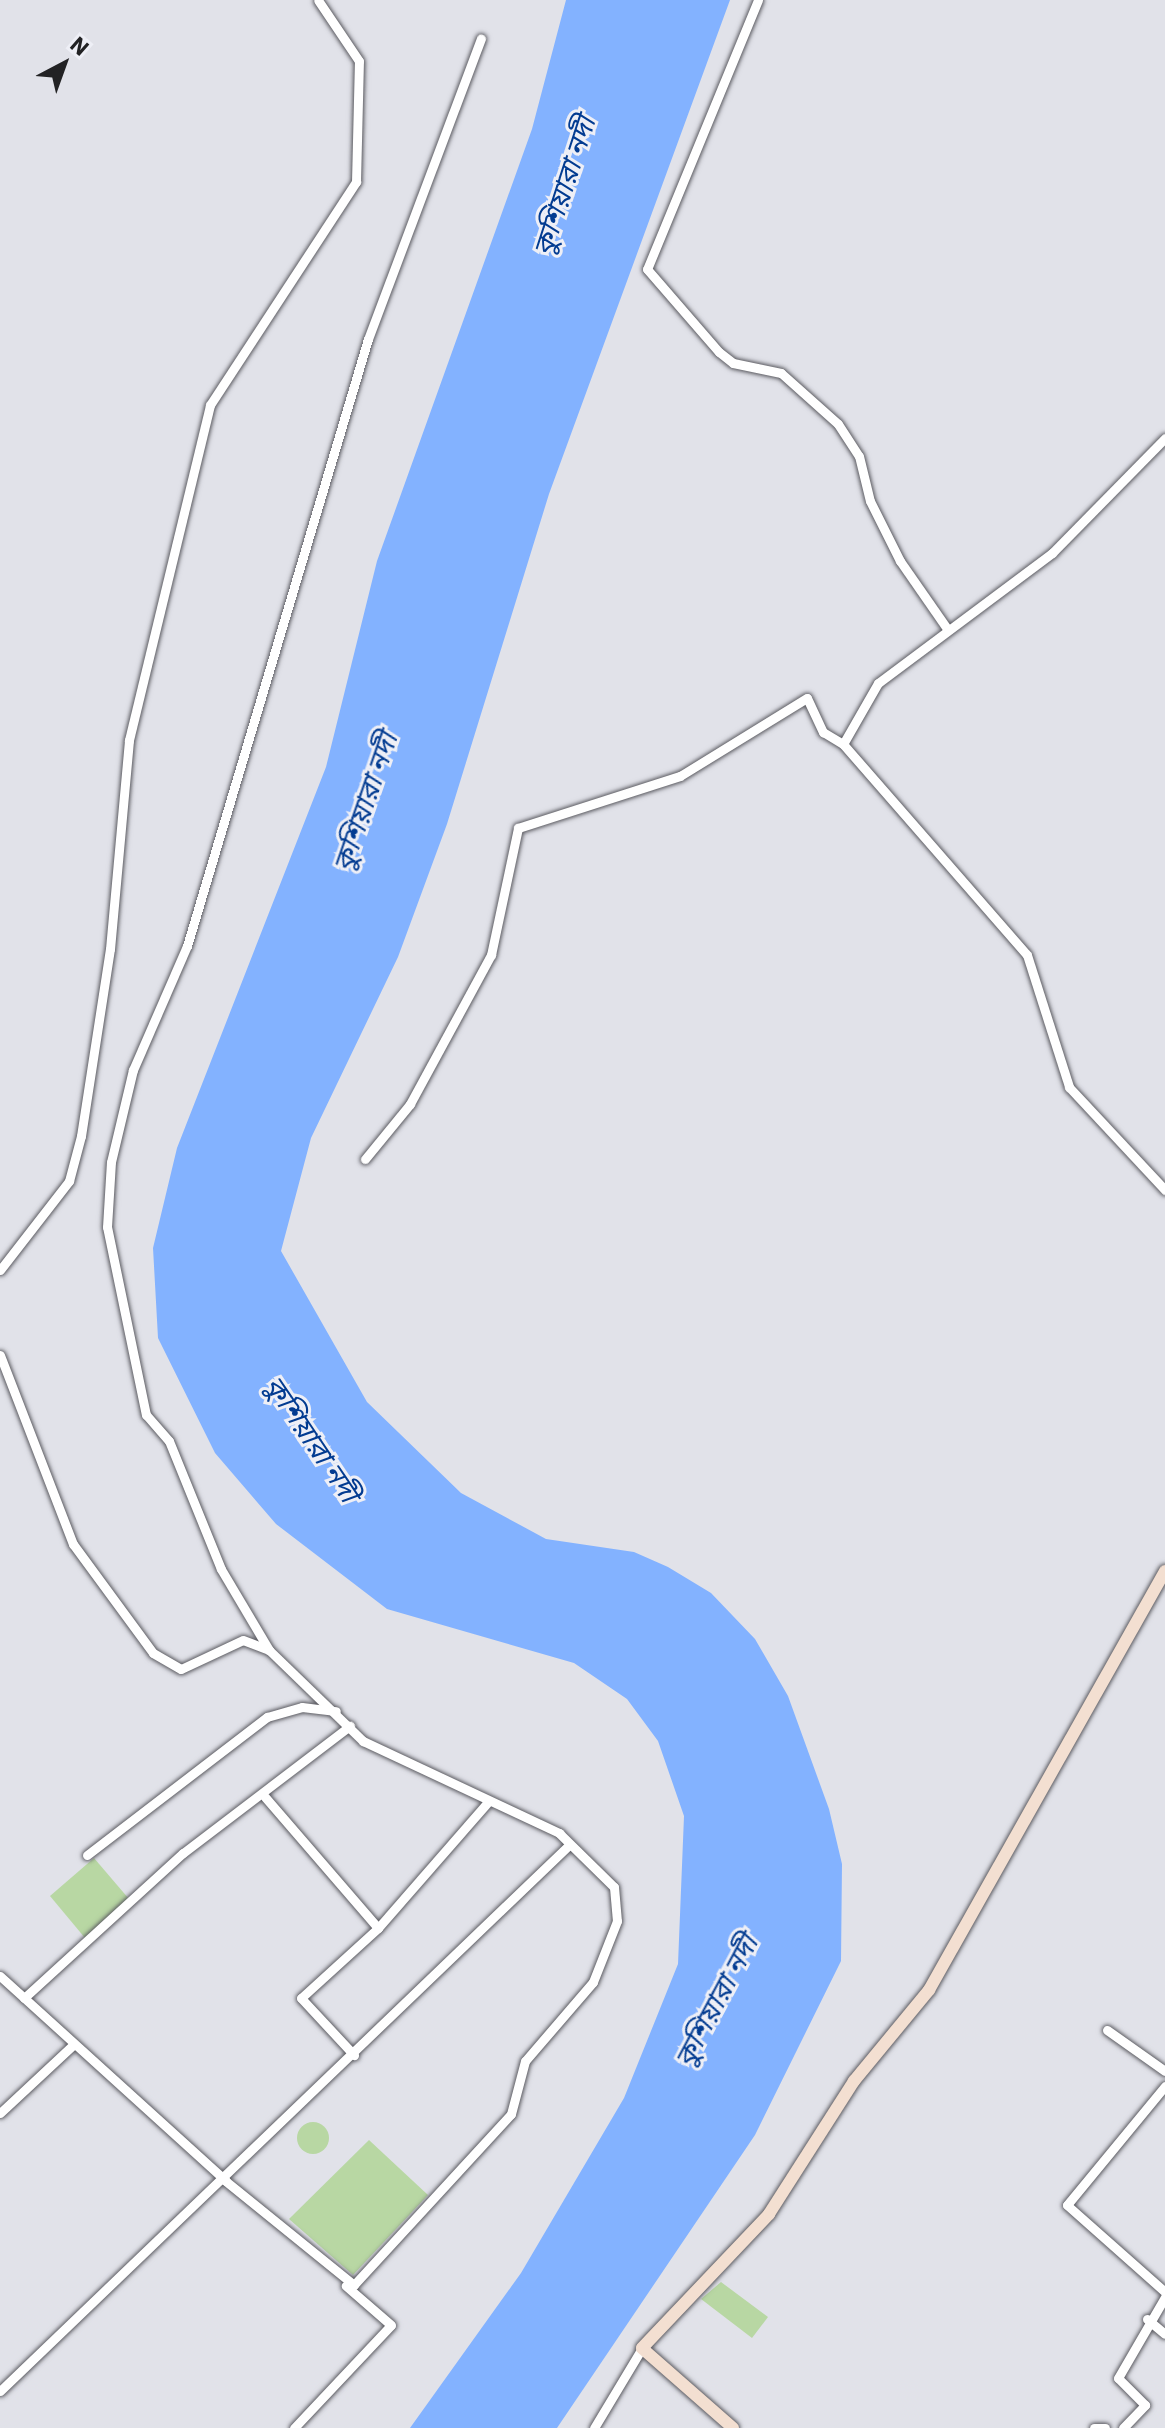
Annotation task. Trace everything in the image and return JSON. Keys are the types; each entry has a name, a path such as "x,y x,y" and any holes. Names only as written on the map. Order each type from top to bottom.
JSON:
{"street":[{"path":"0,1270 69,1181 81,1136 110,949 129,740 210,405 356,182 359,61 318,0"},
{"path":"758,0 647,269 719,352 733,363 781,373 838,424 859,456 870,501 900,561 948,630"},
{"path":"222,2178 354,2285 489,2143 511,2114 525,2061 593,1982 617,1921 614,1887 559,1833 487,1803 363,1741 336,1711 269,1650 221,1569 169,1441 146,1415 107,1227 111,1162 133,1070 187,946 373,324 481,39"},
{"path":"843,744 878,683 1052,553 1165,438"},
{"path":"365,1159 410,1104 491,955 518,828 680,776 807,698 823,732 843,744 1027,955 1069,1087 1165,1190"},
{"path":"0,1355 73,1544 138,1637 181,1669 243,1640 269,1650"},
{"path":"594,2428 642,2348 769,2214 854,2081 929,1990 1165,1571"},
{"path":"87,1855 267,1717 302,1707 336,1711"},
{"path":"24,1998 183,1853 265,1797 350,1726"},
{"path":"265,1797 378,1928"},
{"path":"354,2055 301,1998 378,1928 487,1803"},
{"path":"0,2391 354,2055 569,1845"},
{"path":"0,1976 222,2178 391,2325 294,2428"},
{"path":"1107,2030 1165,2071"},
{"path":"0,2113 74,2044"},
{"path":"1123,2428 1145,2405 1118,2378 1147,2319 1165,2294 1067,2205 1165,2086"},
{"path":"1147,2319 1165,2334"},
{"path":"642,2348 733,2428"},
{"path":"1094,2428 1105,2428"}],"green space":[{"path":"94,1858 129,1899 85,1938 50,1896"},
{"path":"313,2122 324,2127 329,2138 324,2149 313,2154 302,2149 297,2138 302,2127"},
{"path":"369,2140 428,2195 353,2275 289,2219"},
{"path":"721,2282 768,2317 752,2338 701,2299"}],"water":[{"name":"কুশিয়ারা নদী","path":"566,0 730,0 549,494 447,824 398,957 311,1138 281,1251 367,1402 461,1493 546,1539 634,1552 668,1567 711,1593 755,1639 788,1696 829,1809 842,1864 841,1961 755,2135 557,2428 410,2428 521,2273 624,2098 678,1964 684,1816 658,1741 627,1699 574,1663 387,1609 276,1524 215,1453 158,1338 153,1248 177,1148 326,767 377,561 532,129"}]}
